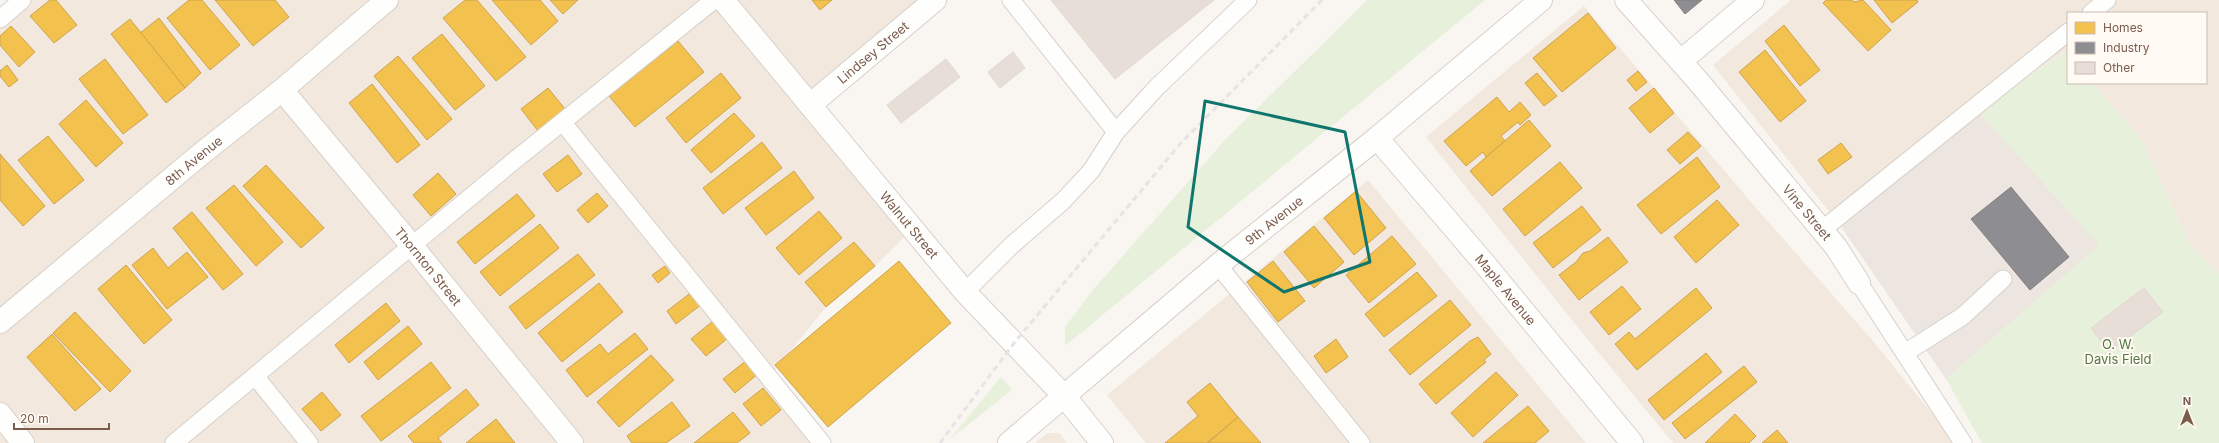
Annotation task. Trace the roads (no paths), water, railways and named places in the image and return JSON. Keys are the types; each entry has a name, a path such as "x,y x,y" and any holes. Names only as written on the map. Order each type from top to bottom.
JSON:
{"street":[{"name":"8th Avenue","path":"0,322 201,154 282,90 386,0"},
{"name":"Walnut Street","path":"723,0 965,292 1065,397 1102,443"},
{"name":"Lindsey Street","path":"810,105 935,0"},
{"name":"9th Avenue","path":"1009,443 1065,397 1218,265 1377,138 1541,0"},
{"name":"Vine Street","path":"1626,0 1681,61 1836,247 1859,283"},
{"path":"1681,61 1751,1"},
{"name":"Thornton Street","path":"282,90 412,246 572,443"},
{"name":"Maple Avenue","path":"1377,138 1484,263 1632,443"},
{"path":"0,414 23,443"}],"lane":[{"path":"0,19 22,0"},
{"path":"174,443 412,246 714,0"},
{"path":"1011,0 1116,132"},
{"path":"965,292 1012,245 1067,196 1091,171 1116,132 1157,87 1248,0"},
{"path":"2092,12 2107,0"},
{"path":"1822,230 2067,33"},
{"path":"563,123 822,443"},
{"path":"1218,265 1361,443"},
{"path":"1905,353 1963,316 2003,279"},
{"name":"Vine Street","path":"1859,283 1963,443"},
{"path":"255,376 309,443"}],"railway":[{"path":"940,443 1014,343 1181,143 1322,0"}],"park label":[{"name":"O. W. Davis Field","path":"2118,352"}]}
